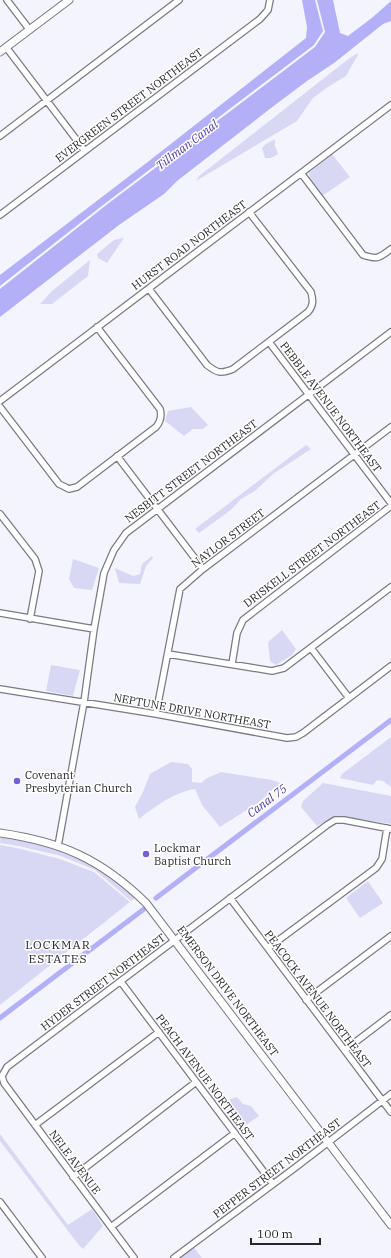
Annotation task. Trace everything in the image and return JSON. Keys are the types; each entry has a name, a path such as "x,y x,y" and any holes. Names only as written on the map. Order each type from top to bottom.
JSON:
{"street":[{"path":"7,0 30,29"},
{"path":"0,52 69,0"},
{"path":"0,136 179,0"},
{"name":"EVERGREEN STREET NORTHEAST","path":"0,215 260,19 268,10 270,0"},
{"path":"6,47 85,151"},
{"name":"HURST ROAD NORTHEAST","path":"0,401 391,105"},
{"path":"301,173 363,255 373,259 381,256 391,249"},
{"path":"149,289 207,365 216,372 225,372 233,369 308,312 312,307 313,300 311,292 249,212"},
{"path":"0,407 59,484 69,488 77,487 156,427 160,422 160,408 97,327"},
{"name":"NESBITT STREET NORTHEAST","path":"58,846 84,702 94,629 104,573 114,550 126,533 391,332"},
{"name":"PEBBLE AVENUE NORTHEAST","path":"269,342 391,503"},
{"name":"NAYLOR STREET","path":"156,714 168,654 177,597 180,589 203,568 391,427"},
{"path":"117,456 203,568"},
{"name":"DRISKELL STREET NORTHEAST","path":"232,664 237,633 243,620 391,506"},
{"path":"0,514 36,559 39,571 30,619"},
{"path":"168,654 272,671 284,668 391,587"},
{"path":"0,613 94,629"},
{"path":"311,648 349,698 391,666"},
{"name":"NEPTUNE DRIVE NORTHEAST","path":"0,688 287,738 296,737 303,733 349,698"},
{"name":"HYDER STREET NORTHEAST","path":"2,1076 7,1067 335,820 344,820 389,828"},
{"path":"268,948 376,868 382,859 389,828"},
{"name":"EMERSON DRIVE NORTHEAST","path":"0,833 58,846 86,857 128,884 146,903 175,940 391,1225"},
{"name":"PEACOCK AVENUE NORTHEAST","path":"230,898 391,1112"},
{"path":"306,1000 391,936"},
{"name":"PEACH AVENUE NORTHEAST","path":"120,982 273,1184"},
{"path":"345,1050 391,1015"},
{"path":"35,1125 159,1032"},
{"name":"NELE AVENUE","path":"2,1076 4,1083 134,1258"},
{"path":"74,1176 196,1082"},
{"name":"PEPPER STREET NORTHEAST","path":"174,1258 391,1094"},
{"path":"111,1227 235,1134"},
{"path":"0,1202 42,1258"}],"shaded area":[{"path":"359,53 346,76 313,98 297,121 196,181 199,176 351,57"},
{"path":"275,139 275,146 278,154 271,158 265,158 262,148"},
{"path":"332,154 350,177 322,196 310,180 309,173"},
{"path":"124,238 107,263 98,258 97,254 114,240"},
{"path":"90,260 88,276 52,304 40,304 52,291"},
{"path":"191,407 208,425 203,429 193,429 184,436 165,421 168,411"},
{"path":"306,445 311,449 273,474 255,491 241,499 231,510 199,533 195,529"},
{"path":"152,556 153,558 146,566 140,584 119,583 115,568 133,576 140,574 142,564"},
{"path":"73,559 99,568 92,590 74,588 69,579"},
{"path":"282,630 296,649 292,655 276,665 270,661 268,642"},
{"path":"51,665 80,670 73,696 46,691"},
{"path":"391,737 391,787 383,781 377,780 373,785 340,778 342,774"},
{"path":"171,762 188,764 192,769 192,782 201,783 207,778 221,772 272,780 280,783 259,802 220,827 202,805 195,789 172,797 159,804 139,819 135,807 150,774"},
{"path":"323,783 391,796 391,824 347,817 329,819 317,826 301,807 303,801"},
{"path":"1,835 58,848 105,871 137,897 131,901 95,870 61,856 0,843"},
{"path":"0,845 60,859 94,872 130,902 0,1005"},
{"path":"368,881 383,903 360,918 346,898"},
{"path":"237,1097 243,1104 251,1106 259,1116 237,1131 224,1114 232,1107 230,1099"},
{"path":"0,1134 68,1225 92,1209 103,1226 83,1249 0,1141"},
{"path":"192,1245 202,1258 173,1258"}],"water":[{"path":"302,0 315,0 323,31 314,45 103,205 0,286 0,275 306,38 307,27"},
{"name":"Tillman Canal","path":"317,0 333,0 340,33 348,36 391,1 391,21 383,24 334,63 271,108 177,181 164,194 119,225 0,317 0,289 105,206 315,47 325,32"}],"waterway":[{"name":"Canal 75","path":"156,898 391,720"},
{"name":"Canal 75","path":"0,1018 144,909"}],"place":[{"name":"Covenant Presbyterian Church","path":"17,781"},
{"name":"Lockmar Baptist Church","path":"146,854"}],"district":[{"name":"LOCKMAR ESTATES","path":"58,952"}]}
